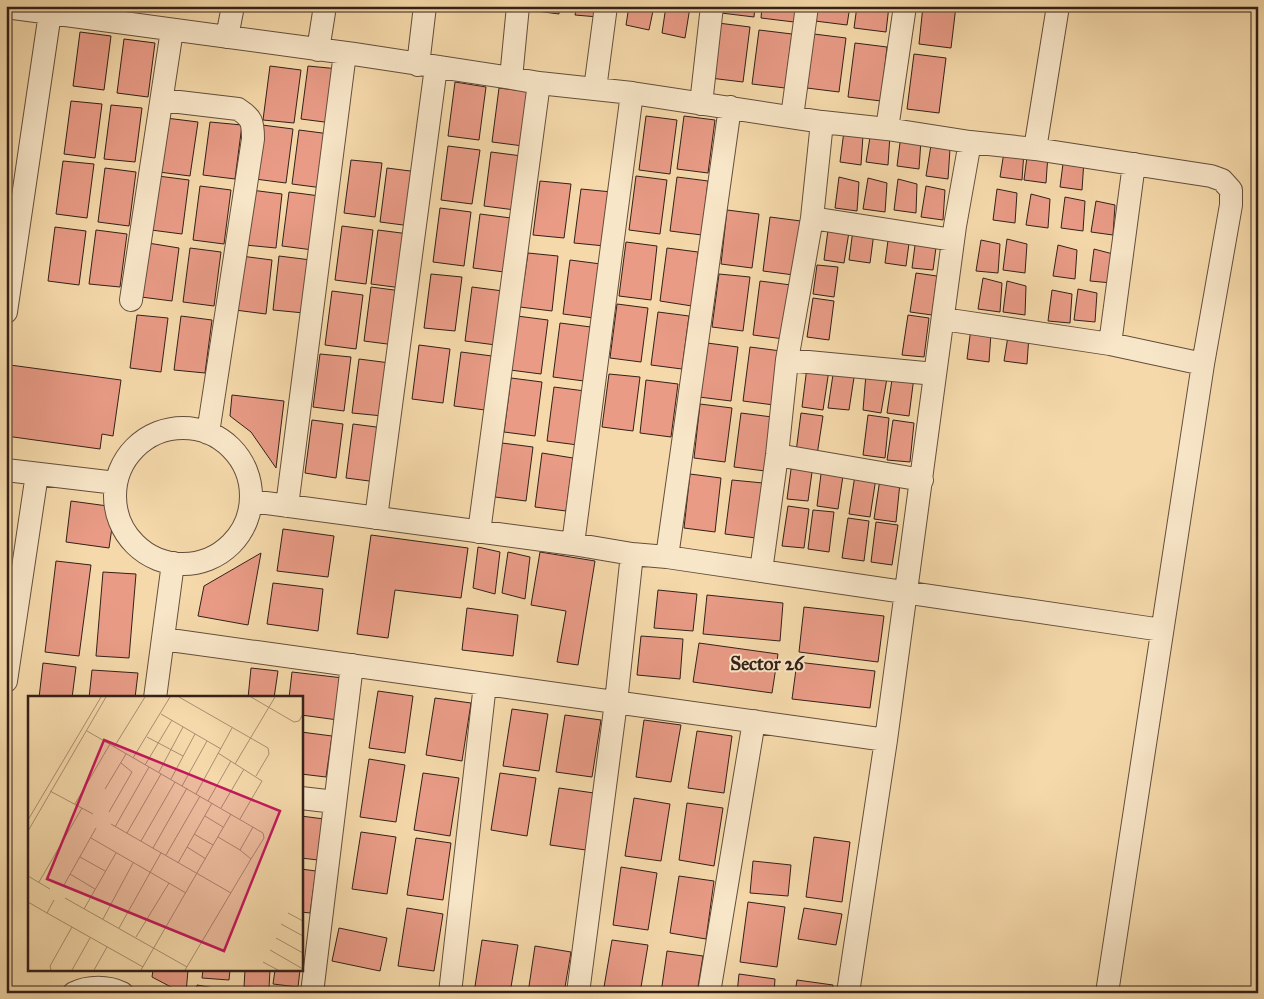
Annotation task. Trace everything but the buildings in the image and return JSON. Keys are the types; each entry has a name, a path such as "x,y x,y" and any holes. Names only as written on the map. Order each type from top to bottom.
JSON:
{"street":[{"path":"227,37 233,6"},
{"path":"318,50 325,6"},
{"path":"376,518 427,66 425,6"},
{"path":"511,78 518,6"},
{"path":"595,89 606,6"},
{"path":"700,104 712,6"},
{"path":"792,117 807,6"},
{"path":"887,129 905,6"},
{"path":"1035,149 1058,6"},
{"path":"6,7 50,13 83,12 172,30 345,53 539,83 632,93 822,122 1035,149 1211,176 1222,180 1231,190 1231,205 1203,364 1106,993"},
{"path":"6,312 50,13"},
{"path":"131,300 172,30"},
{"path":"287,506 345,53"},
{"path":"480,532 539,83"},
{"path":"573,544 632,93"},
{"path":"162,100 238,109 248,116 253,125 253,139 208,433"},
{"path":"667,557 730,107"},
{"path":"761,571 788,360 812,218 822,122"},
{"path":"848,993 886,740 953,240 970,142"},
{"path":"1110,344 1134,164"},
{"path":"812,218 953,240"},
{"path":"943,319 1110,344 1203,364"},
{"path":"788,360 935,374"},
{"path":"186,428 208,433 227,444 242,461 250,482 251,501 244,525 232,542 215,556 194,563 173,564 154,558 137,547 124,532 117,514 114,495 116,483 128,455 144,440 164,430 186,428"},
{"path":"777,455 922,480"},
{"path":"6,470 116,483"},
{"path":"6,681 37,474"},
{"path":"251,501 573,544 632,554 667,557 906,594 1162,630"},
{"path":"578,993 616,702 632,554"},
{"path":"155,696 173,564"},
{"path":"163,638 886,740"},
{"path":"312,993 310,937 335,802 352,665"},
{"path":"450,993 485,684"},
{"path":"709,993 754,722"},
{"path":"302,798 335,802"},
{"path":"74,993 96,987 119,984"}],"district":[{"name":"Sector 26","path":"767,663"}]}
